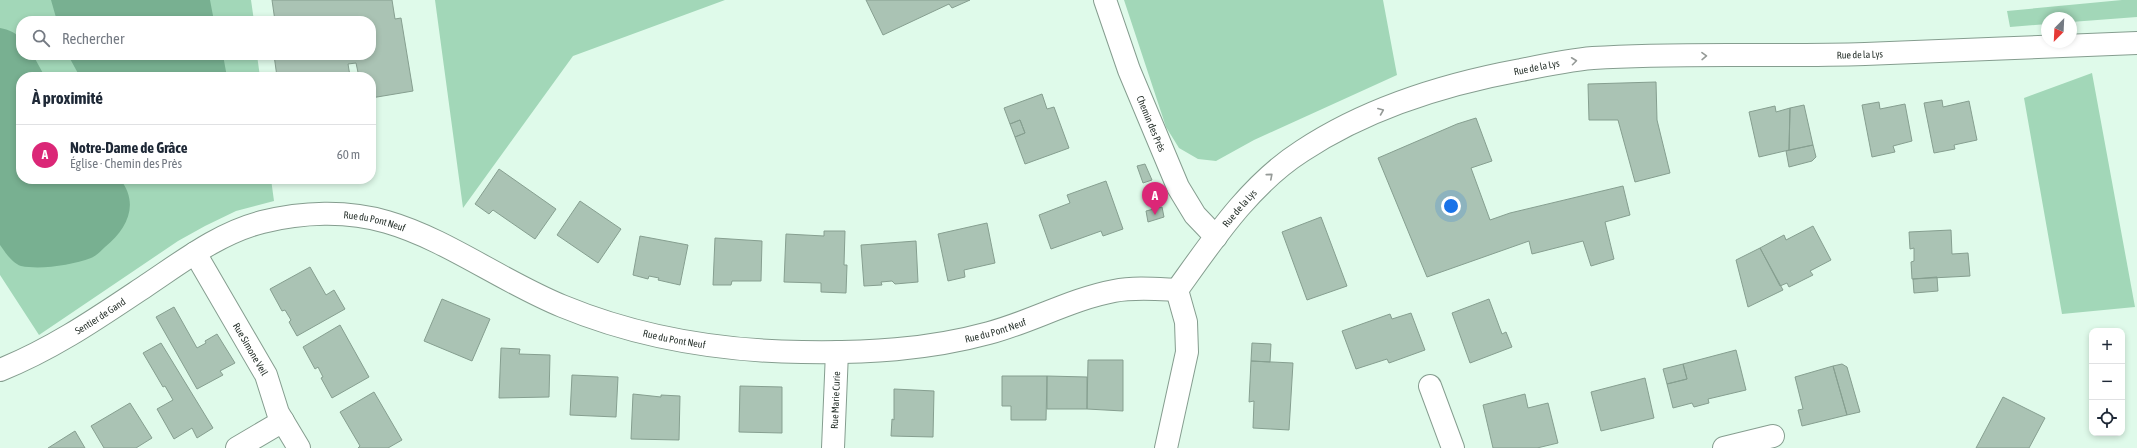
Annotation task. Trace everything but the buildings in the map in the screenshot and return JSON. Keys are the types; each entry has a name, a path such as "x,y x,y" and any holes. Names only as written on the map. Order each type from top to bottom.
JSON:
{"street":[{"name":"Chemin des Près","path":"1105,0 1129,70 1178,188 1195,215 1216,237"},
{"name":"Rue de la Lys","path":"1177,290 1216,237 1265,180 1301,152 1321,140 1375,113 1426,93 1507,72 1592,58 1866,54 2137,43"},
{"name":"Rue du Pont Neuf","path":"195,253 224,236 257,223 274,219 329,214 374,218 405,228 544,298 589,317 668,338 734,348 769,351 837,352 900,350 959,340 1012,326 1096,295 1115,291 1148,289 1177,290"},
{"name":"Sentier de Gand","path":"0,370 50,347 92,322 195,253"},
{"name":"Rue Simone Veil","path":"195,253 266,375 275,406 299,448"},
{"path":"1166,448 1187,352 1186,322 1177,290"},
{"name":"Rue Marie Curie","path":"833,448 837,352"},
{"path":"1430,386 1453,448"},
{"path":"237,448 283,421"},
{"path":"1724,448 1773,436"}],"shaded area":[{"path":"0,0 251,0 253,16 16,16 16,60 258,60 259,72 16,72 16,184 272,184 274,201 236,211 178,241 39,335 0,275"},
{"path":"51,0 210,0 213,16 56,16"},
{"path":"435,0 725,0 573,56 463,208"},
{"path":"1124,0 1383,0 1397,75 1254,140 1216,161 1198,159 1179,148 1166,127"},
{"path":"2122,0 2137,0 2137,17 2077,22 2077,12 2041,12 2041,24 2010,27 2007,11"},
{"path":"0,28 11,31 16,35 16,60 36,60 42,72 16,72 16,184 123,184 129,198 130,207 125,224 113,240 95,256 75,263 38,267 21,266 6,254 0,245"},
{"path":"71,60 224,60 226,72 77,72"},
{"path":"2092,73 2135,307 2062,314 2024,98"}],"place":[{"name":"Notre-Dame de Grâce","path":"1155,215"}]}
